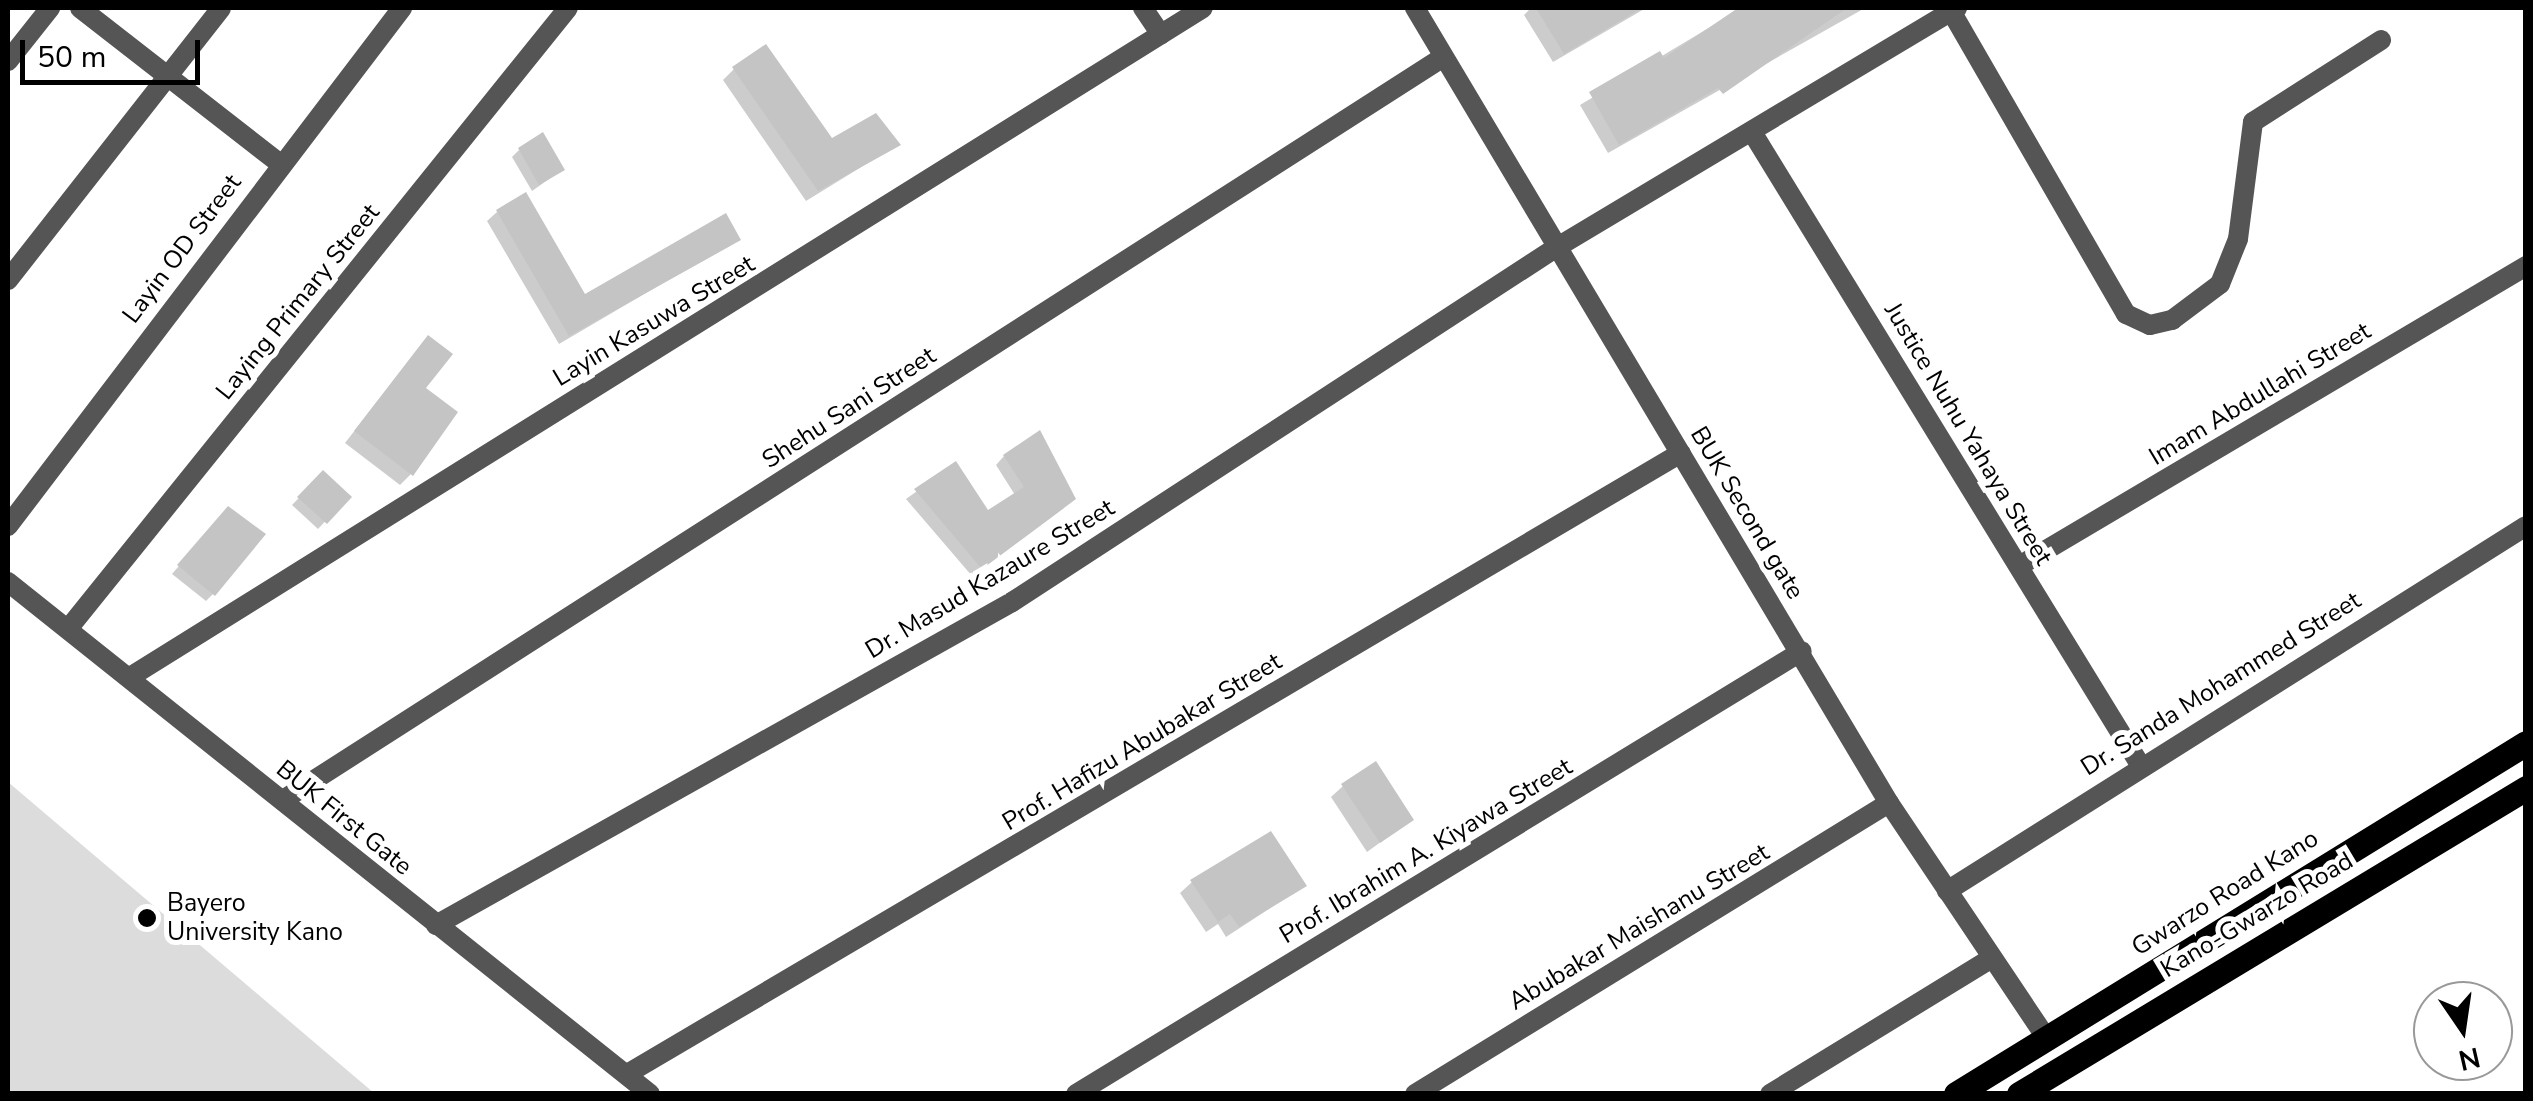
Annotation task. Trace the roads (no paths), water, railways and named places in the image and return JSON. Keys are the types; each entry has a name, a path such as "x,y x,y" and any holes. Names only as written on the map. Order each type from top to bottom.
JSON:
{"main road":[{"name":"Gwarzo Road Kano","path":"1956,1094 2526,743"},
{"name":"Kano-Gwarzo Road","path":"2019,1094 2526,788"}],"street":[{"path":"8,61 50,8"},
{"path":"80,8 171,70 278,162"},
{"path":"8,280 221,8"},
{"name":"Layin OD Street","path":"8,526 278,162 402,8"},
{"name":"Laying Primary Street","path":"68,628 568,8"},
{"path":"1143,8 1161,35"},
{"name":"Layin Kasuwa Street","path":"130,677 404,498 1203,8"},
{"name":"BUK Second gate","path":"1420,9 1442,58 1554,250 1802,651 1889,803 2047,1039"},
{"path":"1954,9 2126,314 2150,325 2172,320 2220,284 2238,238 2253,122 2381,40"},
{"name":"Dr. Masud Kazaure Street","path":"436,924 1012,602 1554,250 1954,9"},
{"name":"Shehu Sani Street","path":"283,800 1442,58"},
{"name":"Justice Nuhu Yahaya Street","path":"1752,132 2139,763"},
{"name":"Imam Abdullahi Street","path":"2019,566 2526,266"},
{"name":"Prof. Hafizu Abubakar Street","path":"627,1074 1682,453"},
{"name":"Dr. Sanda Mohammed Street","path":"1947,890 2139,763 2526,526"},
{"name":"BUK First Gate","path":"8,582 650,1094"},
{"name":"Prof. Ibrahim A. Kiyawa Street","path":"1076,1094 1802,651"},
{"name":"Abubakar Maishanu Street","path":"1415,1094 1889,803"},
{"path":"1770,1094 1992,958"}],"place":[{"name":"Bayero University Kano","path":"147,918"}]}
